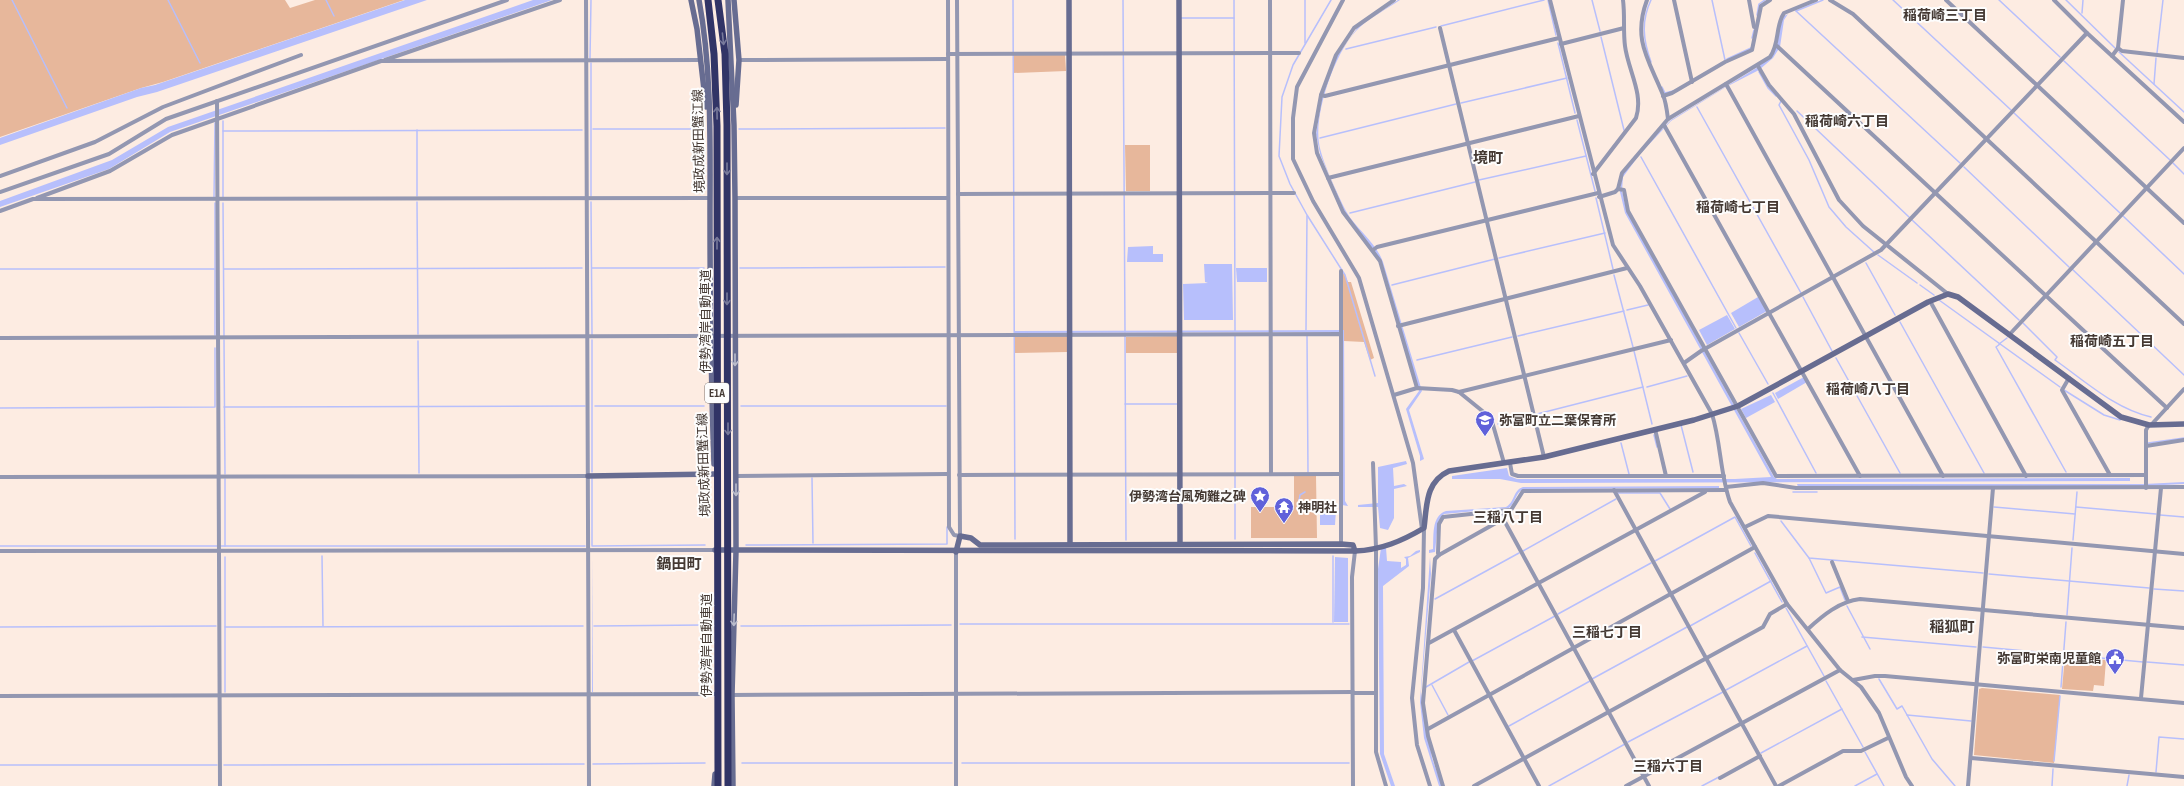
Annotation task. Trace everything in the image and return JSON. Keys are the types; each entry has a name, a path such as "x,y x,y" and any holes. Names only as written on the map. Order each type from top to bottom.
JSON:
{"highway":[{"name":"伊勢湾岸自動車道","path":"708,0 714,54 717,126 718,786"},
{"name":"伊勢湾岸自動車道","path":"718,0 724,54 727,125 728,786"}],"street":[{"path":"0,192 109,154 166,119 218,103 507,0"},
{"path":"0,211 110,171 165,138 381,61 560,0"},
{"path":"586,0 588,198 587,338 589,786"},
{"path":"691,0 701,60 703,92 710,125"},
{"name":"境政成新田蟹江線","path":"699,0 704,26 710,125 710,337 715,474 716,694 714,786"},
{"path":"728,0 734,125 735,198 736,551 732,695 733,786"},
{"path":"734,0 739,60 734,125"},
{"path":"948,0 949,527 954,535 971,538 980,544 1353,545 1355,551 1352,577 1353,786"},
{"path":"956,786 956,552 960,536 957,0"},
{"path":"1069,0 1070,544"},
{"path":"1179,0 1180,544"},
{"path":"1270,0 1271,474"},
{"path":"1343,0 1300,79 1292,118 1292,152 1295,165 1313,200 1359,278 1413,463 1423,529"},
{"path":"1394,0 1354,28 1336,55 1323,96 1314,133 1317,153 1330,177 1343,212 1374,249 1380,261 1419,388"},
{"path":"1550,0 1593,174 1613,245 1640,286 1712,414 1726,487 1755,547 1787,604 1840,670 1861,687 1879,713 1888,738 1912,786"},
{"path":"1593,174 1636,118 1638,111 1638,95 1625,46 1623,0"},
{"path":"1647,0 1641,20 1640,33 1650,70 1663,96 1668,119 1665,126 1622,174 1620,190 1628,211 1704,350 1776,476 2146,475"},
{"path":"1674,0 1692,82"},
{"path":"1749,0 1754,27 1757,27"},
{"path":"1663,96 1672,94 1725,62 1752,50 1761,6 1770,0"},
{"path":"1668,119 1726,85 1759,68 1778,46 1783,15 1787,11 1816,0"},
{"path":"1830,0 1854,14 2184,324"},
{"path":"1946,0 2184,223"},
{"path":"2054,0 2087,33 2184,122"},
{"path":"2112,56 2118,48 2124,0"},
{"path":"1440,28 1507,298 1544,457"},
{"path":"1561,44 1624,28"},
{"path":"1684,363 1769,313 1872,256 1885,245 2036,84 2087,33"},
{"path":"1323,96 1559,38"},
{"path":"1778,46 2167,408"},
{"path":"2118,48 2122,51 2184,58"},
{"path":"948,54 1299,53"},
{"path":"0,176 95,142 163,107 301,54"},
{"path":"381,61 701,60"},
{"path":"739,60 948,60"},
{"path":"1759,68 1770,85 1794,114 1839,200 1863,226 1885,245 1948,294 1958,297 2122,417 2150,425 2184,424"},
{"path":"1726,85 1834,277 1943,476"},
{"path":"218,103 220,338 220,786"},
{"path":"1330,177 1579,116"},
{"path":"1665,126 1860,476"},
{"path":"2009,335 2184,148"},
{"path":"1374,249 1487,220 1620,190"},
{"path":"958,194 1294,193"},
{"path":"33,199 710,198"},
{"path":"735,198 948,198"},
{"path":"1400,325 1627,268"},
{"path":"1341,271 1341,544"},
{"path":"1430,786 1417,745 1412,698 1423,588 1423,529 1428,493 1432,484 1442,474 1449,471 1544,457 1736,407 1930,301 1948,294"},
{"path":"1930,301 2026,476"},
{"path":"0,338 587,338 948,336 1070,333 1125,335 1180,332 1235,334 1271,332 1341,332"},
{"path":"1459,392 1671,340"},
{"path":"2069,378 2062,390 2110,476"},
{"path":"1394,395 1419,388 1452,390 1459,392 1494,422 1507,463 1512,474 1518,476 1724,477"},
{"path":"2146,486 2146,430 2184,389"},
{"path":"1655,429 1666,476"},
{"path":"2146,446 2184,440"},
{"path":"1374,463 1378,548 1375,693 1376,756 1386,786"},
{"path":"0,477 588,476 715,474"},
{"path":"736,476 948,474"},
{"path":"959,475 1341,474"},
{"path":"1439,555 1439,524 1443,517 1448,515 1511,510 1523,491 1707,491 1726,487 1763,483 1796,488 2184,487"},
{"path":"1968,786 1993,488"},
{"path":"2141,698 2161,488"},
{"path":"1614,490 1776,786"},
{"path":"1429,643 1707,491"},
{"path":"1499,511 1649,786"},
{"path":"1745,527 1768,516 2184,554"},
{"path":"1443,786 1435,764 1423,703 1435,559 1439,555 1503,520"},
{"path":"0,551 220,548 956,552 1355,551 1389,546 1423,529"},
{"path":"1428,729 1755,547"},
{"path":"1832,562 1848,601"},
{"path":"1808,629 1820,617 1848,601 1860,599 2184,628"},
{"path":"1474,786 1762,628 1770,614 1787,604"},
{"path":"1454,630 1488,695 1539,786"},
{"path":"1626,786 1840,670"},
{"path":"1853,680 1875,676 2141,698 2184,703"},
{"path":"732,695 1375,693"},
{"path":"0,696 716,694"},
{"path":"1779,786 1843,751 1861,751 1888,738"},
{"path":"1720,778 1760,756"},
{"path":"1971,758 2184,777"}],"shaded area":[{"path":"0,0 285,0 290,8 315,0 404,0 0,137"},
{"path":"1013,55 1065,55 1066,71 1013,73"},
{"path":"1125,145 1150,145 1150,191 1126,191"},
{"path":"1342,270 1348,282 1351,282 1374,358 1370,360 1364,342 1344,341 1344,330 1342,330"},
{"path":"1067,336 1067,352 1015,353 1015,337"},
{"path":"1177,336 1177,353 1126,353 1126,337"},
{"name":"神明社","path":"1294,476 1316,476 1317,538 1251,538 1251,507 1294,507"},
{"path":"2065,656 2106,660 2104,686 2094,685 2093,691 2062,689"},
{"path":"1982,688 2060,695 2054,763 1974,755 1979,689"}],"water":[{"path":"405,0 427,0 157,92 137,97 0,145 0,138 141,88 155,85"},
{"path":"533,0 552,0 170,132 109,169 0,207 0,201 112,160 168,127"},
{"path":"1398,0 1400,0 1377,14"},
{"path":"1788,14 1784,20 1780,47 1773,58 1759,70 1726,87 1671,121 1640,154 1623,177 1622,191 1627,212 1774,477 1777,479 2130,478 2130,481 1521,483 1500,479 1452,479 1452,476 1507,468 1509,476 1517,479 1735,479 1771,477 1625,213 1620,192 1622,175 1640,152 1671,120 1758,67 1772,54 1777,43 1784,16"},
{"path":"1366,22 1351,37 1335,65 1323,98 1318,130 1319,143 1320,150 1330,177 1346,211 1350,218 1376,248 1383,262 1422,391 1409,410 1424,459 1420,461 1420,456 1406,409 1419,391 1381,262 1346,215 1320,154 1316,134 1322,97 1337,56 1358,27"},
{"path":"1153,246 1153,254 1163,254 1163,262 1127,262 1128,247"},
{"path":"1204,264 1232,264 1233,320 1184,320 1183,284 1208,283 1205,282"},
{"path":"1236,268 1267,268 1267,282 1237,282"},
{"path":"1758,297 1767,311 1739,327 1731,313"},
{"path":"1727,315 1735,329 1707,345 1699,330"},
{"path":"1344,330 1345,501 1348,506 1342,505 1342,332 1015,333 1015,331"},
{"path":"1804,377 1807,382 1778,399 1775,393"},
{"path":"1771,395 1775,402 1746,418 1741,409"},
{"path":"1406,461 1407,464 1393,468 1394,486 1404,484 1407,486 1394,489 1394,518 1388,530 1380,528 1378,507 1358,507 1358,505 1378,503 1378,467"},
{"path":"2184,482 2184,484 2144,486 1798,487 1797,484 2144,484"},
{"path":"1719,486 1719,488 1524,489 1517,495 1509,508 1444,514 1438,522 1435,552 1429,553 1429,550 1433,549 1434,527 1438,517 1441,514 1446,511 1506,507 1509,505 1517,491 1523,487"},
{"path":"1320,509 1336,510 1335,525 1320,525"},
{"path":"1381,548 1386,548 1387,561 1401,562 1401,568 1406,565 1406,559 1404,557 1410,556 1416,551 1420,550 1420,552 1408,558 1409,566 1383,586 1384,754 1395,786 1391,786 1380,754 1378,569"},
{"path":"592,557 593,692 592,692"},
{"path":"1335,557 1348,558 1348,622 1334,622"},
{"path":"1430,557 1431,574 1421,692 1432,758 1442,786 1439,786 1424,738 1420,702"}],"waterway":[{"path":"12,0 67,108"},
{"path":"168,0 200,63"},
{"path":"326,0 334,16"},
{"path":"590,58 591,0"},
{"path":"1013,0 1015,539"},
{"path":"1123,0 1125,332"},
{"path":"1234,0 1235,331"},
{"path":"1305,0 1305,43"},
{"path":"1331,0 1293,65 1282,97 1279,156 1290,184 1307,215 1345,275 1375,376"},
{"path":"1441,26 1544,0"},
{"path":"1548,0 1556,35"},
{"path":"1592,0 1600,31"},
{"path":"1651,0 1644,23 1646,46 1651,62"},
{"path":"1712,0 1725,60"},
{"path":"1757,15 1759,4 1765,0"},
{"path":"1796,11 1823,0"},
{"path":"1893,0 2011,110"},
{"path":"1999,0 2060,57"},
{"path":"2066,0 2115,48"},
{"path":"2082,13 2083,0"},
{"path":"2157,53 2163,0"},
{"path":"1796,11 1960,163"},
{"path":"1181,18 1234,18"},
{"path":"1346,49 1436,27"},
{"path":"1752,38 1754,30"},
{"path":"1601,37 1624,130"},
{"path":"1558,43 1575,113"},
{"path":"1727,59 1751,48"},
{"path":"2119,52 2184,112"},
{"path":"2154,84 2156,58"},
{"path":"2064,61 2170,160"},
{"path":"591,63 591,196"},
{"path":"1759,72 1768,88 1776,96"},
{"path":"1461,103 1567,78"},
{"path":"1662,87 1665,93 1673,91"},
{"path":"1781,101 1779,105 1809,160 1829,207 1846,227 1875,253"},
{"path":"1320,138 1456,104"},
{"path":"1697,107 1801,293"},
{"path":"1797,111 1909,217"},
{"path":"2014,113 2120,213"},
{"path":"1577,120 1595,191"},
{"path":"223,121 223,197"},
{"path":"214,197 215,123"},
{"path":"739,129 945,128"},
{"path":"593,129 705,129"},
{"path":"417,130 417,196"},
{"path":"223,131 582,130"},
{"path":"1479,180 1586,156"},
{"path":"1641,157 1736,328"},
{"path":"2173,163 2184,174"},
{"path":"1964,167 2069,267"},
{"path":"1350,213 1475,182"},
{"path":"1596,198 1613,269"},
{"path":"417,202 418,334"},
{"path":"591,202 592,335"},
{"path":"215,203 215,269"},
{"path":"223,203 224,336"},
{"path":"1306,330 1307,216"},
{"path":"2123,216 2184,274"},
{"path":"1912,220 2019,320"},
{"path":"1499,258 1605,233"},
{"path":"1878,255 1917,283"},
{"path":"1392,285 1495,259"},
{"path":"1866,263 1895,315"},
{"path":"740,268 945,267"},
{"path":"224,269 582,268"},
{"path":"592,268 704,268"},
{"path":"0,269 215,269 215,335"},
{"path":"2072,269 2184,375"},
{"path":"1614,275 1633,347"},
{"path":"1920,285 1934,295"},
{"path":"1803,297 1832,351"},
{"path":"1939,300 2060,387"},
{"path":"1627,310 1648,305"},
{"path":"1518,336 1624,311"},
{"path":"1900,322 1984,473"},
{"path":"2023,323 2057,357 2055,360 2089,385 2125,408 2151,417"},
{"path":"1739,333 1768,384"},
{"path":"1235,335 1235,539"},
{"path":"1125,336 1126,540"},
{"path":"1307,336 1308,472"},
{"path":"1417,360 1512,337"},
{"path":"1999,344 2007,338"},
{"path":"224,340 225,474"},
{"path":"592,340 592,472"},
{"path":"418,341 419,473"},
{"path":"2000,344 1996,347 2066,472"},
{"path":"0,408 215,407 215,348"},
{"path":"1634,351 1652,424"},
{"path":"1836,358 1900,473"},
{"path":"1647,387 1687,376"},
{"path":"1537,414 1643,387"},
{"path":"2064,390 2104,415 2120,420"},
{"path":"1773,393 1816,473"},
{"path":"1125,404 1178,404"},
{"path":"224,407 585,406"},
{"path":"595,406 704,406"},
{"path":"741,406 946,406"},
{"path":"1498,424 1533,415"},
{"path":"1681,425 1693,472"},
{"path":"1654,435 1657,447"},
{"path":"2148,443 2184,438"},
{"path":"1621,443 1629,474"},
{"path":"812,478 813,543"},
{"path":"225,479 225,546"},
{"path":"592,479 592,546 705,545"},
{"path":"1305,492 1300,495 1299,501 1301,503 1307,501"},
{"path":"1793,492 1817,492"},
{"path":"2073,540 2077,492"},
{"path":"1618,493 1660,493 1670,509"},
{"path":"1523,551 1616,499"},
{"path":"1994,507 2075,514"},
{"path":"2076,507 2156,514"},
{"path":"2160,515 2184,517"},
{"path":"1655,561 1735,517 1751,546"},
{"path":"1781,521 1809,558 1983,573"},
{"path":"746,545 947,544 947,527"},
{"path":"0,546 585,546"},
{"path":"2067,615 2072,548"},
{"path":"1435,599 1519,553"},
{"path":"1755,553 1782,602"},
{"path":"322,556 323,626"},
{"path":"1333,556 1333,622"},
{"path":"225,557 225,692"},
{"path":"1809,558 1826,593 1840,587 1845,600"},
{"path":"1558,614 1651,563"},
{"path":"1989,574 2149,588"},
{"path":"1690,626 1771,581"},
{"path":"2154,589 2184,591"},
{"path":"1847,606 1870,649"},
{"path":"1786,608 1824,676"},
{"path":"1472,661 1555,616"},
{"path":"2061,687 2066,622"},
{"path":"960,624 1349,624"},
{"path":"594,626 705,625"},
{"path":"741,626 951,625"},
{"path":"0,627 216,626"},
{"path":"225,627 583,626"},
{"path":"1592,679 1687,627"},
{"path":"1862,637 1976,647"},
{"path":"1726,690 1807,646"},
{"path":"1983,647 2143,662"},
{"path":"1426,687 1469,662"},
{"path":"2147,662 2184,665"},
{"path":"1879,679 1897,709 1902,706 1932,759 1955,786"},
{"path":"1509,726 1590,681"},
{"path":"1826,681 1863,747"},
{"path":"1432,685 1448,715"},
{"path":"1628,742 1723,692"},
{"path":"2054,761 2060,696"},
{"path":"1761,753 1842,709"},
{"path":"1907,715 1971,721"},
{"path":"2156,772 2159,737 2184,739"},
{"path":"1549,786 1625,744"},
{"path":"1865,752 1884,786"},
{"path":"593,764 705,763"},
{"path":"742,763 952,763"},
{"path":"962,763 1349,763"},
{"path":"224,765 584,764"},
{"path":"0,765 217,765"},
{"path":"2052,786 2053,769"},
{"path":"1855,786 1877,774"},
{"path":"2127,786 2129,775"},
{"path":"1702,786 1719,777"}],"place":[{"name":"弥富町立二葉保育所","path":"1485,437"},
{"name":"伊勢湾台風殉難之碑","path":"1260,513"},
{"name":"神明社","path":"1284,524"},
{"name":"弥富町栄南児童館","path":"2115,675"}],"district":[{"name":"稲荷崎三丁目","path":"1945,15"},
{"name":"稲荷崎六丁目","path":"1847,121"},
{"name":"境町","path":"1488,158"},
{"name":"稲荷崎七丁目","path":"1738,207"},
{"name":"稲荷崎五丁目","path":"2112,341"},
{"name":"稲荷崎八丁目","path":"1868,389"},
{"name":"三稲八丁目","path":"1508,517"},
{"name":"鍋田町","path":"679,564"},
{"name":"稲狐町","path":"1952,627"},
{"name":"三稲七丁目","path":"1607,632"},
{"name":"三稲六丁目","path":"1668,766"}]}
